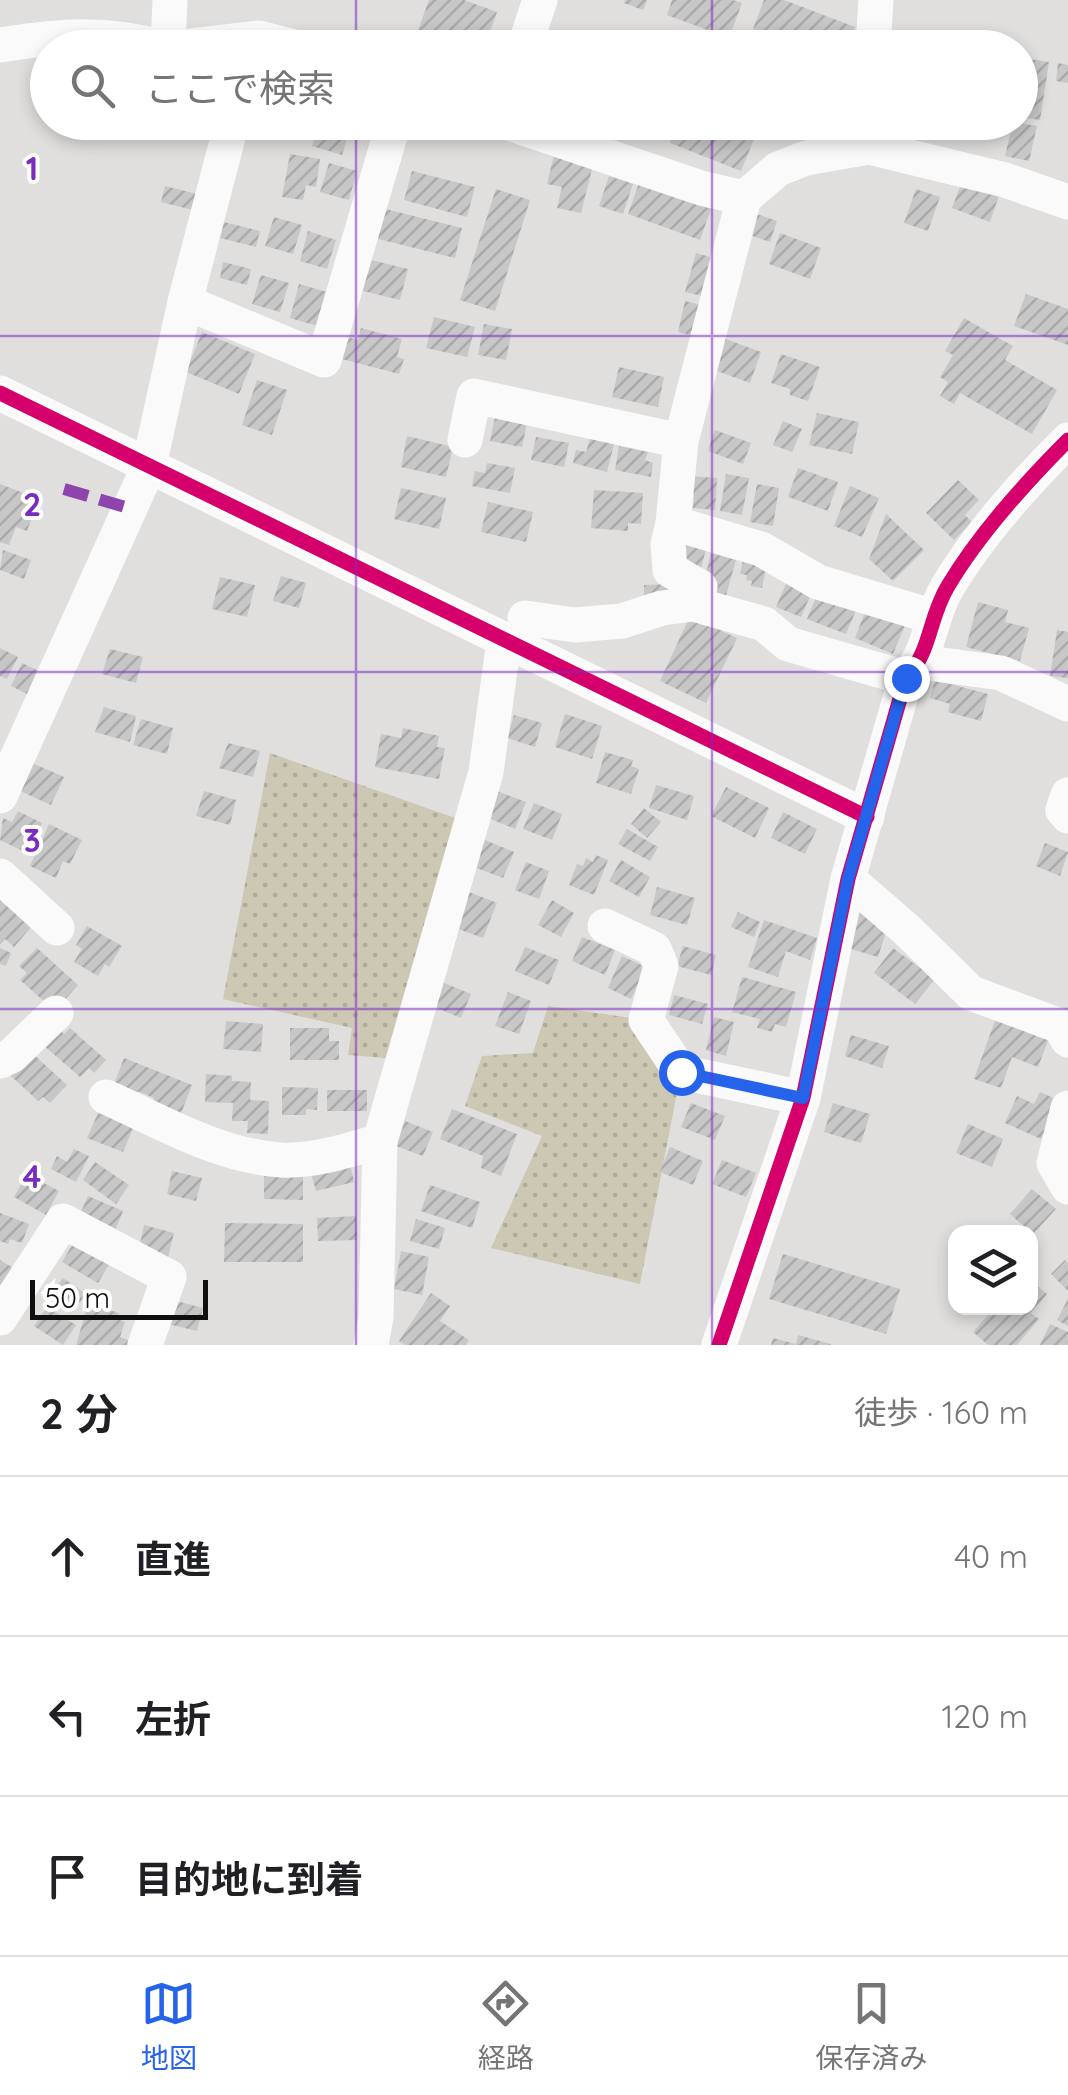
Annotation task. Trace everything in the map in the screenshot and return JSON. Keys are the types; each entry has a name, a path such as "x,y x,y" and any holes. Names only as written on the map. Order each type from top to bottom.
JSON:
{"street":[{"path":"169,30 170,0"},
{"path":"530,30 540,0"},
{"path":"874,30 876,0"},
{"path":"0,45 30,40"},
{"path":"2,787 149,466 185,302 227,140"},
{"path":"185,302 324,360 389,140"},
{"path":"559,140 701,188 744,198"},
{"path":"693,604 700,587 670,570 668,544 674,523 681,442 744,198 778,170 855,140"},
{"path":"884,140 1068,202"},
{"path":"0,393 149,466 514,630 867,817"},
{"path":"465,440 474,396 681,442"},
{"path":"718,1345 803,1098 848,879 913,670 947,587 997,520 1062,454"},
{"path":"674,523 762,549 818,582 934,617"},
{"path":"514,630 622,621 662,608 693,604 764,624 788,644 913,670 1000,673 1068,704"},
{"path":"371,1345 376,1316 380,1141 486,772 514,630"},
{"path":"1068,794 1063,810 1068,816"},
{"path":"0,876 57,928"},
{"path":"848,879 971,993 1060,1026 1068,1040"},
{"path":"606,926 654,949 661,966 646,1020 681,1072 803,1098"},
{"path":"0,1062 56,1014"},
{"path":"106,1097 230,1152 284,1161 380,1141"},
{"path":"1068,1108 1054,1163 1068,1187"},
{"path":"0,1318 63,1221 169,1276 145,1345"}],"shaded area":[{"path":"270,753 461,820 396,1059 348,1055 352,1028 223,999"},
{"path":"548,1006 646,1020 681,1072 640,1284 491,1248 542,1136 465,1106 482,1056 533,1053"}],"building":[{"path":"429,0 464,0 497,12 490,30 418,30"},
{"path":"647,0 643,10 624,3"},
{"path":"672,0 742,3 732,30 707,30 667,15"},
{"path":"764,0 784,0 855,27 854,30 753,29"},
{"path":"1038,60 1049,62 1038,120"},
{"path":"1058,63 1068,65 1068,83 1056,81"},
{"path":"314,140 347,140 342,155 312,146"},
{"path":"671,140 754,140 741,171 670,143"},
{"path":"1009,140 1034,140 1029,161 1005,156"},
{"path":"290,154 320,159 316,187 306,185 303,200 282,197"},
{"path":"554,155 593,165 581,213 557,208 562,187 547,184"},
{"path":"329,163 357,171 349,200 320,192"},
{"path":"412,171 475,187 467,217 404,200"},
{"path":"965,174 1002,187 990,222 952,208"},
{"path":"609,176 633,184 623,214 599,206"},
{"path":"639,183 711,209 700,240 628,214"},
{"path":"165,186 201,195 197,211 161,202"},
{"path":"496,189 530,200 495,311 460,300"},
{"path":"916,189 940,197 928,231 904,223"},
{"path":"381,208 462,228 455,258 374,238"},
{"path":"754,213 777,221 770,242 747,234"},
{"path":"274,217 302,225 293,254 265,246"},
{"path":"224,222 260,231 256,247 220,238"},
{"path":"308,231 336,240 327,269 300,261"},
{"path":"780,233 821,248 810,279 769,264"},
{"path":"696,253 717,259 707,297 685,292"},
{"path":"367,259 408,269 400,300 359,290"},
{"path":"223,262 251,269 247,285 220,278"},
{"path":"261,275 289,283 280,312 252,304"},
{"path":"299,284 327,292 318,326 290,318"},
{"path":"1026,294 1068,309 1068,345 1014,326"},
{"path":"685,301 705,306 698,337 678,332"},
{"path":"434,317 475,327 467,357 426,348"},
{"path":"964,318 1013,346 1005,360 1057,390 1032,434 960,393 954,404 940,396 948,382 940,377 953,355 945,351"},
{"path":"484,324 512,329 506,360 478,355"},
{"path":"361,328 402,339 397,357 404,359 399,374 342,359 348,337 358,340"},
{"path":"202,332 255,354 239,394 186,372"},
{"path":"720,337 761,352 750,383 709,368"},
{"path":"781,354 820,367 808,401 771,383"},
{"path":"619,367 664,377 658,407 612,397"},
{"path":"257,380 287,390 272,435 242,425"},
{"path":"817,413 859,422 852,454 809,445"},
{"path":"495,417 527,423 522,447 490,441"},
{"path":"783,421 802,429 792,452 773,445"},
{"path":"715,430 751,443 743,464 708,451"},
{"path":"407,436 453,447 446,477 401,467"},
{"path":"536,437 569,443 564,467 531,460"},
{"path":"590,438 614,444 607,472 573,463 576,450 586,452"},
{"path":"619,446 648,452 645,460 653,463 651,477 615,470"},
{"path":"487,463 515,468 510,493 472,486 475,471 485,473"},
{"path":"798,468 838,482 828,511 788,497"},
{"path":"726,474 749,478 742,515 720,511"},
{"path":"689,476 717,478 715,510 693,508 694,494 687,494"},
{"path":"958,480 979,500 965,515 972,522 954,540 926,513"},
{"path":"0,484 39,499 27,531 16,527 9,545 0,542"},
{"path":"757,484 779,488 773,526 750,522"},
{"path":"850,486 879,498 862,537 834,526"},
{"path":"401,488 446,498 439,529 394,519"},
{"path":"594,490 643,493 641,524 628,523 628,531 591,528"},
{"path":"488,502 533,512 526,542 481,532"},
{"path":"886,514 924,550 893,581 869,559"},
{"path":"709,538 701,568 684,557 687,549 674,546"},
{"path":"3,550 31,560 24,579 0,570"},
{"path":"711,553 736,560 725,599 706,596 704,582"},
{"path":"744,555 768,559 762,588 751,586 747,575 740,574"},
{"path":"281,576 306,583 299,608 273,601"},
{"path":"220,577 255,585 247,617 212,609"},
{"path":"789,577 814,587 801,617 776,607"},
{"path":"670,584 670,600 644,600 644,585"},
{"path":"820,588 859,603 846,634 807,619"},
{"path":"978,602 1008,610 1005,622 1029,628 1020,661 966,647"},
{"path":"867,607 906,623 893,654 855,638"},
{"path":"690,616 737,638 706,703 660,681"},
{"path":"1057,630 1068,632 1068,678 1050,676"},
{"path":"0,648 18,657 7,679 0,676"},
{"path":"110,649 143,657 136,683 102,674"},
{"path":"22,663 43,673 31,696 11,686"},
{"path":"935,680 988,694 981,721 948,712 950,704 930,698"},
{"path":"104,707 136,716 130,742 95,732"},
{"path":"565,714 602,726 592,759 555,747"},
{"path":"514,715 542,723 535,747 507,738"},
{"path":"141,719 173,728 167,754 133,745"},
{"path":"403,728 439,736 437,747 445,748 439,779 375,767 381,734 401,738"},
{"path":"228,743 260,751 253,777 219,768"},
{"path":"605,752 633,760 631,766 639,769 631,794 596,783"},
{"path":"30,762 64,777 51,805 18,790"},
{"path":"656,785 694,796 687,820 649,808"},
{"path":"726,787 769,808 755,838 711,816"},
{"path":"204,791 236,800 230,825 196,816"},
{"path":"497,791 526,802 515,829 486,817"},
{"path":"534,803 562,814 552,840 523,829"},
{"path":"644,808 661,822 647,838 631,824"},
{"path":"18,811 42,823 27,853 0,840 3,818 12,822"},
{"path":"783,812 817,829 805,854 771,838"},
{"path":"49,824 82,840 70,864 63,861 56,878 30,866"},
{"path":"627,829 658,847 650,861 618,844"},
{"path":"485,840 514,852 503,878 474,867"},
{"path":"1045,843 1068,852 1060,876 1036,866"},
{"path":"596,855 608,860 594,895 569,885 577,864 583,866 586,858 593,862"},
{"path":"621,860 650,877 639,897 609,881"},
{"path":"526,862 549,871 539,899 515,890"},
{"path":"657,887 695,898 687,925 650,915"},
{"path":"464,890 497,903 483,938 450,926"},
{"path":"0,900 31,927 14,947 5,939 0,944"},
{"path":"552,900 574,913 561,937 538,925"},
{"path":"861,909 888,926 878,957 851,949"},
{"path":"738,912 760,922 754,937 731,927"},
{"path":"764,920 817,938 810,960 786,951 778,977 748,967"},
{"path":"87,926 122,946 98,976 74,962 82,949 76,945"},
{"path":"582,937 615,950 605,975 572,961"},
{"path":"683,946 716,955 711,975 677,966"},
{"path":"525,947 559,960 549,985 515,971"},
{"path":"0,948 11,953 6,966 0,964"},
{"path":"37,948 78,985 55,1011 20,980 27,973 19,966"},
{"path":"893,948 935,979 915,1004 874,973"},
{"path":"622,956 646,967 631,999 608,988"},
{"path":"742,977 796,992 786,1027 775,1024 772,1032 757,1028 760,1019 732,1012"},
{"path":"437,980 471,994 461,1018 427,1004"},
{"path":"508,992 531,1001 519,1034 495,1026"},
{"path":"674,995 708,1004 702,1024 669,1015"},
{"path":"714,1017 734,1022 726,1056 706,1050"},
{"path":"996,1018 1049,1038 1038,1067 1012,1057 1001,1088 974,1079"},
{"path":"226,1021 263,1024 261,1052 223,1049"},
{"path":"57,1027 64,1034 70,1028 106,1060 94,1073 89,1068 80,1077 42,1044"},
{"path":"290,1028 329,1028 329,1041 339,1041 339,1060 290,1060"},
{"path":"851,1035 889,1046 882,1068 845,1056"},
{"path":"31,1052 67,1085 50,1103 43,1097 38,1101 10,1075"},
{"path":"124,1058 192,1085 180,1116 152,1105 154,1098 138,1091 136,1096 113,1087"},
{"path":"206,1074 251,1082 250,1100 269,1101 268,1134 247,1133 248,1121 232,1121 233,1103 205,1102"},
{"path":"282,1087 318,1088 317,1110 306,1109 306,1115 282,1115"},
{"path":"327,1090 367,1090 367,1111 327,1111"},
{"path":"1040,1092 1058,1100 1041,1139 1005,1123 1017,1096 1034,1104"},
{"path":"691,1103 725,1116 715,1140 681,1127"},
{"path":"833,1103 870,1114 861,1143 824,1132"},
{"path":"452,1109 517,1134 501,1176 481,1168 483,1156 440,1139"},
{"path":"99,1111 134,1126 123,1152 87,1138"},
{"path":"405,1121 433,1132 423,1156 396,1146"},
{"path":"968,1124 1003,1139 992,1167 956,1153"},
{"path":"670,1147 703,1161 693,1185 660,1172"},
{"path":"74,1149 89,1156 76,1182 51,1169 57,1156 67,1162"},
{"path":"349,1159 354,1182 316,1191 310,1169"},
{"path":"722,1160 756,1173 746,1197 712,1184"},
{"path":"95,1162 129,1185 116,1204 83,1180"},
{"path":"172,1171 202,1178 196,1201 167,1194"},
{"path":"27,1174 59,1191 46,1215 14,1197"},
{"path":"264,1176 303,1177 303,1200 264,1199"},
{"path":"430,1185 480,1202 472,1228 421,1211"},
{"path":"1032,1189 1056,1209 1038,1229 1038,1225 1023,1225 1010,1214"},
{"path":"88,1196 123,1211 112,1238 76,1223"},
{"path":"0,1213 29,1224 22,1243 0,1241"},
{"path":"356,1216 357,1240 318,1241 317,1218"},
{"path":"416,1219 445,1228 439,1249 410,1241"},
{"path":"225,1223 303,1224 303,1262 224,1262"},
{"path":"144,1225 174,1233 168,1257 139,1249"},
{"path":"74,1242 110,1263 98,1283 62,1262"},
{"path":"401,1251 429,1257 422,1295 394,1289"},
{"path":"783,1254 900,1289 886,1334 769,1299"},
{"path":"0,1260 15,1269 0,1292"},
{"path":"1065,1260 1068,1263 1068,1291 1051,1274"},
{"path":"63,1278 86,1294 72,1313 49,1297"},
{"path":"1038,1287 1047,1294 1038,1305"},
{"path":"431,1293 450,1306 440,1321 469,1340 466,1345 405,1345 399,1341"},
{"path":"1068,1299 1068,1326 1057,1320"},
{"path":"173,1300 203,1308 197,1331 168,1324"},
{"path":"88,1304 119,1313 117,1319 125,1322 120,1337 128,1340 127,1345 76,1345"},
{"path":"47,1307 76,1325 63,1345 34,1326"},
{"path":"988,1315 1034,1315 1039,1319 1017,1345 988,1345 973,1332"},
{"path":"1050,1324 1068,1332 1068,1345 1040,1345"},
{"path":"798,1335 831,1344 771,1345 773,1338 796,1344"}],"marked path":[{"path":"64,489 132,509"}],"cycle path":[{"path":"0,393 867,817"},
{"path":"719,1345 803,1098 848,879 906,678 921,656 942,598 960,567 1004,510 1068,440"}],"route":[{"path":"681,1072 803,1098 848,879 906,678"}]}
